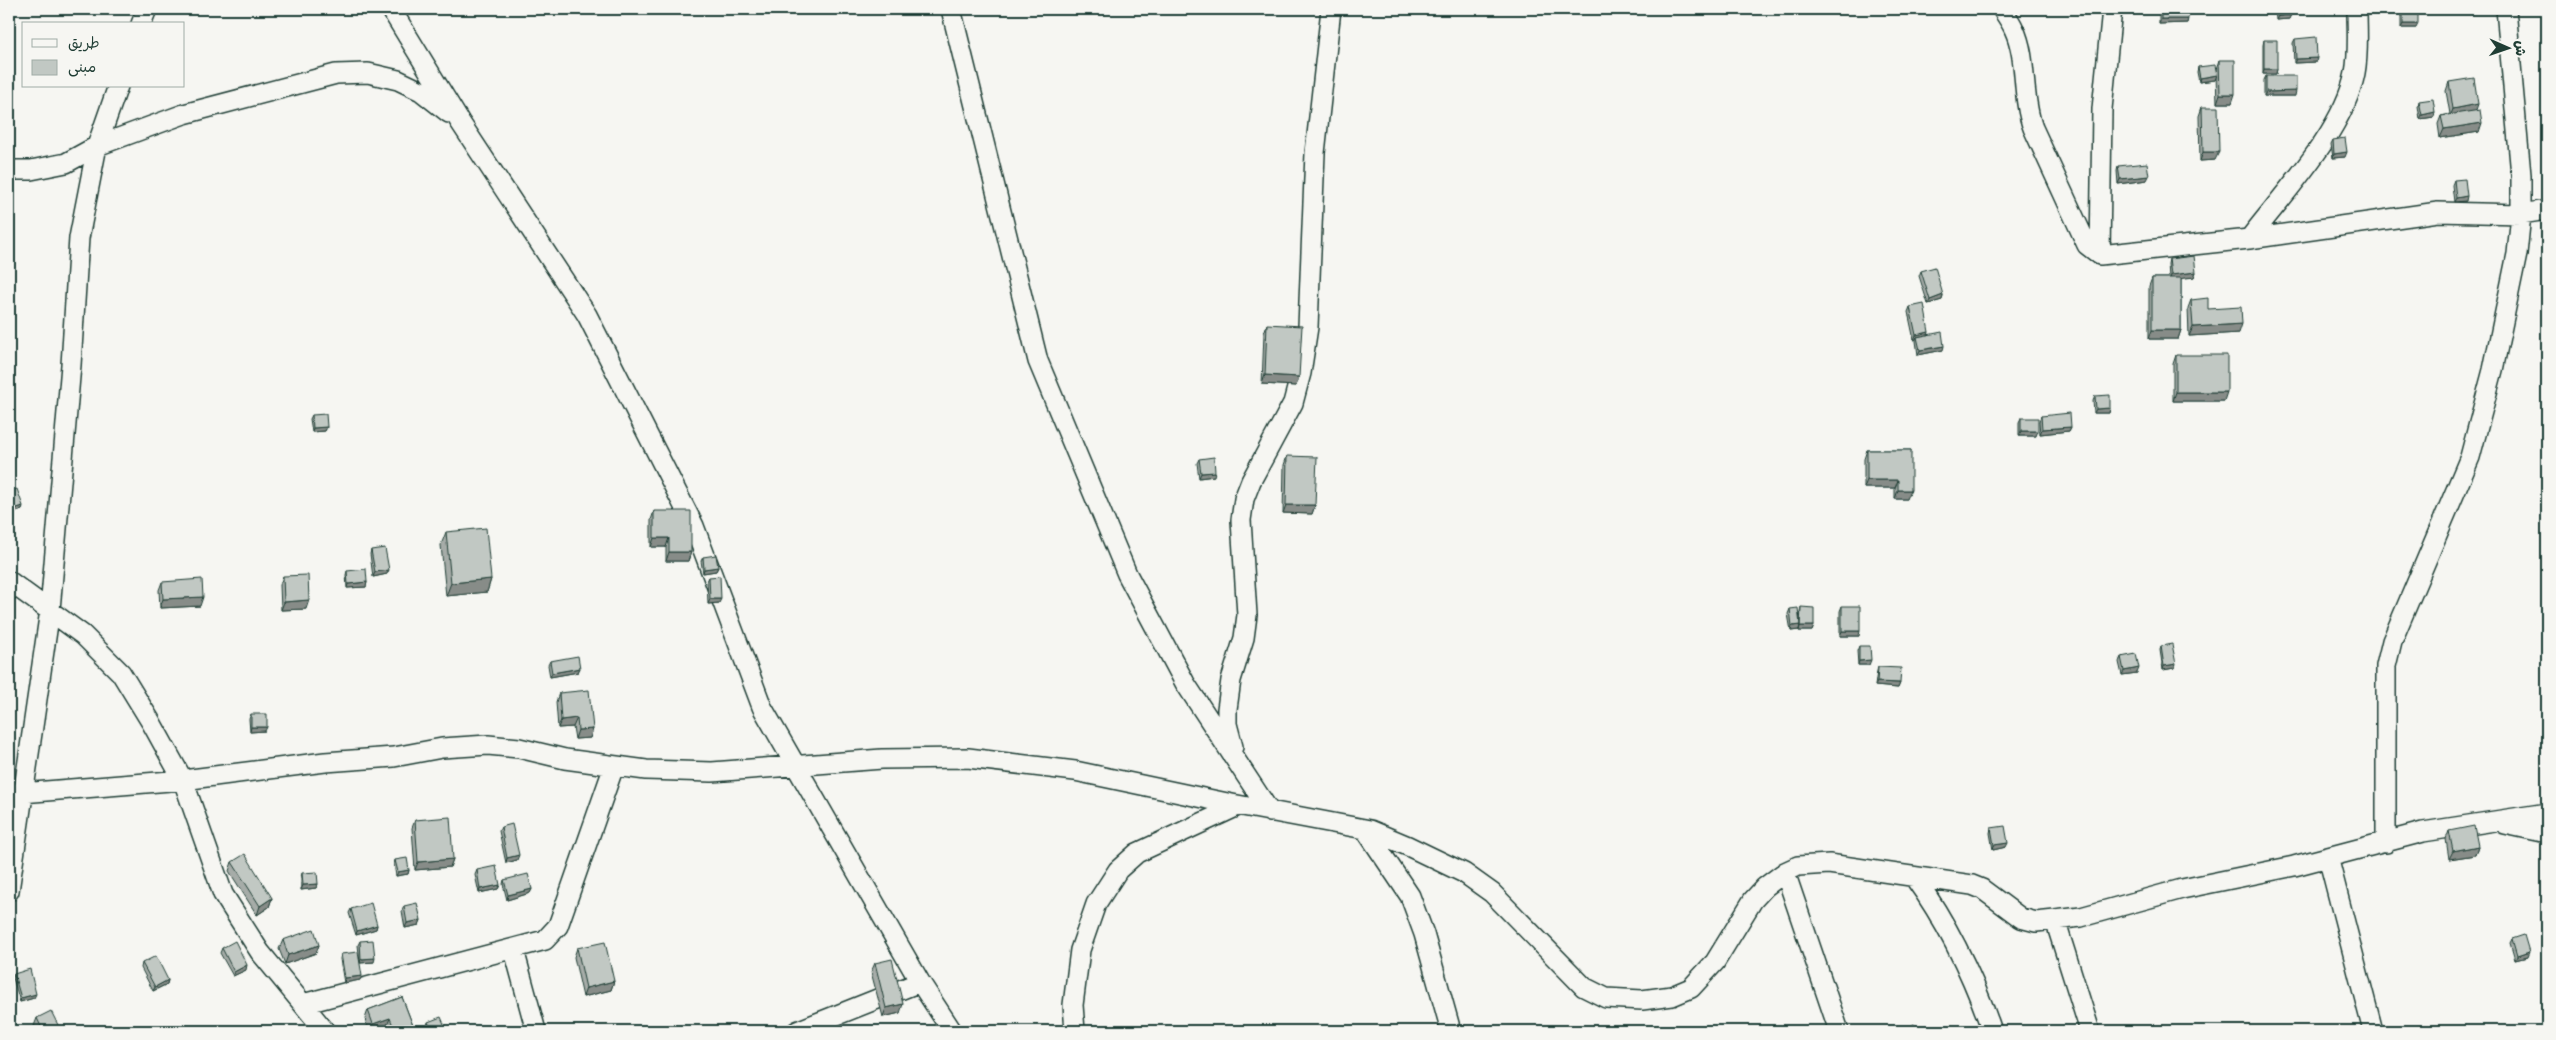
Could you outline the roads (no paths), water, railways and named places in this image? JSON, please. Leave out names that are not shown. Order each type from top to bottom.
[{"type":"street","points":[[142,22],[147,9]]},
{"type":"street","points":[[391,9],[460,122],[587,315],[694,526],[762,707],[920,982],[952,1031]]},
{"type":"street","points":[[951,9],[1038,361],[1126,574],[1185,683],[1270,812]]},
{"type":"street","points":[[1238,764],[1227,724],[1231,680],[1242,645],[1247,616],[1240,520],[1250,481],[1293,403],[1301,373],[1308,327],[1315,153],[1331,9]]},
{"type":"street","points":[[2002,9],[2014,29],[2018,43],[2028,115],[2033,128],[2086,245],[2100,255],[2108,256],[2249,239],[2438,212],[2521,214],[2547,210]]},
{"type":"street","points":[[2100,255],[2102,109],[2112,9]]},
{"type":"street","points":[[2249,239],[2322,143],[2343,110],[2354,76],[2358,51],[2356,9]]},
{"type":"street","points":[[2386,843],[2386,666],[2392,641],[2470,456],[2493,370],[2517,254],[2521,214],[2518,132],[2506,9]]},
{"type":"street","points":[[9,170],[31,170],[66,163],[97,146],[184,114],[336,74],[368,73],[398,80],[421,91],[460,122]]},
{"type":"street","points":[[9,891],[16,793],[50,610],[69,395],[79,238],[97,146],[117,88]]},
{"type":"street","points":[[9,581],[83,636],[121,673],[152,722],[183,780],[223,894],[260,952],[325,1031]]},
{"type":"street","points":[[16,793],[183,780],[324,762],[394,757],[442,748],[488,745],[519,748],[566,759],[646,770],[712,772],[882,759],[968,758],[1075,771],[1238,806],[1365,829],[1408,846],[1464,873],[1492,893],[1584,987],[1606,998],[1642,1000],[1672,996],[1691,988],[1715,962],[1753,900],[1765,887],[1785,872],[1798,866],[1829,864],[1972,886],[1982,890],[2021,918],[2036,922],[2081,917],[2182,889],[2328,857],[2439,829],[2547,813]]},
{"type":"street","points":[[303,1004],[514,950],[545,940],[558,926],[614,766]]},
{"type":"street","points":[[1074,1030],[1073,1005],[1080,950],[1096,904],[1118,870],[1137,853],[1238,806]]},
{"type":"street","points":[[2494,822],[2547,833]]},
{"type":"street","points":[[1365,829],[1410,896],[1424,934],[1451,1031]]},
{"type":"street","points":[[2328,857],[2374,1031]]},
{"type":"street","points":[[1785,872],[1839,1031]]},
{"type":"street","points":[[1914,877],[1948,928],[1992,1031]]},
{"type":"street","points":[[2055,920],[2090,1031]]},
{"type":"street","points":[[514,950],[536,1031]]},
{"type":"street","points":[[797,1031],[920,982]]}]
